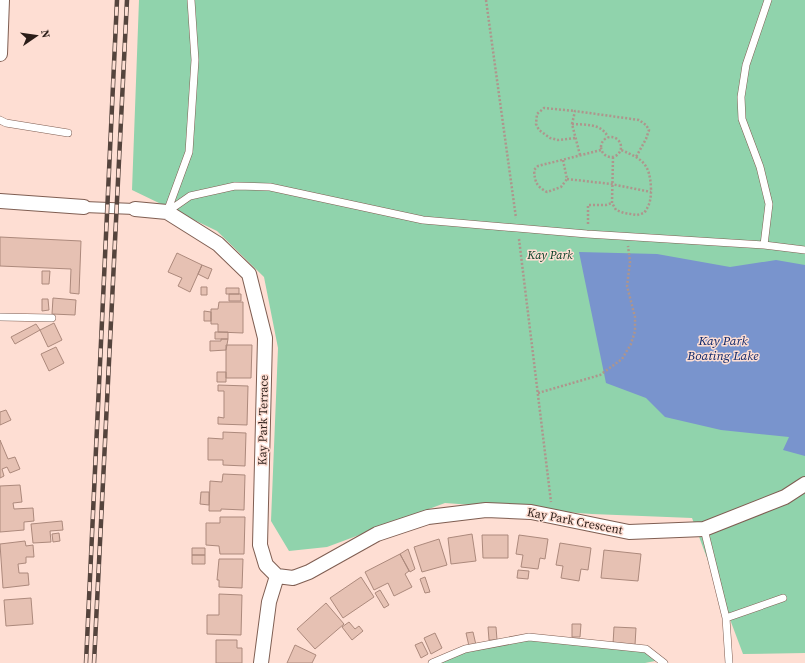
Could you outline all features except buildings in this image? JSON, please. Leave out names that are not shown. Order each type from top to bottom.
[{"type":"street","points":[[0,54],[2,0]]},
{"type":"street","points":[[0,201],[167,212]]},
{"type":"street","name":"Kay Park Terrace","points":[[167,212],[218,244],[249,274],[265,338],[260,545],[266,565],[277,576]]},
{"type":"street","name":"Kay Park Crescent","points":[[277,576],[293,578],[304,574],[377,534],[428,517],[486,510],[530,512],[629,532],[704,529],[785,497],[805,484]]},
{"type":"street","points":[[261,663],[268,602],[277,576]]},
{"type":"lane","points":[[167,212],[189,152],[195,60],[191,0]]},
{"type":"lane","points":[[764,245],[768,204],[760,167],[742,119],[741,96],[746,65],[768,0]]},
{"type":"lane","points":[[0,120],[6,123],[68,133]]},
{"type":"lane","points":[[167,212],[190,196],[235,186],[270,187],[423,220],[587,234],[764,245],[805,250]]},
{"type":"lane","points":[[0,316],[52,318]]},
{"type":"lane","points":[[704,529],[726,618],[729,663]]},
{"type":"lane","points":[[726,618],[783,598]]},
{"type":"lane","points":[[432,663],[465,649],[529,637],[646,649],[664,663]]},
{"type":"path","points":[[486,0],[518,228],[553,516]]},
{"type":"path","points":[[575,138],[558,140],[550,138],[539,130],[536,124],[536,114],[544,108],[639,120],[646,125],[649,130],[646,139],[636,156]]},
{"type":"path","points":[[575,111],[572,124],[580,155]]},
{"type":"path","points":[[572,124],[600,127],[608,137],[618,140],[621,150],[618,155],[613,157],[605,156],[601,150],[601,144],[608,137]]},
{"type":"path","points":[[567,179],[561,187],[547,192],[538,187],[534,170],[538,166],[601,150]]},
{"type":"path","points":[[613,157],[611,184],[612,203],[616,210],[624,213],[637,215],[644,213],[651,200],[651,175],[645,165],[636,156],[621,150]]},
{"type":"path","points":[[562,160],[567,179]]},
{"type":"path","points":[[567,179],[611,184],[651,192]]},
{"type":"path","points":[[587,234],[588,205],[606,205],[612,203]]},
{"type":"path","points":[[538,393],[600,375],[622,359],[631,344],[635,331],[635,317],[628,286],[630,262],[628,252]]},
{"type":"green space","name":"Kay Park","points":[[139,0],[805,0],[805,653],[743,654],[692,518],[592,514],[445,503],[327,547],[289,551],[271,521],[278,348],[264,277],[217,231],[132,190]]},
{"type":"green space","points":[[529,637],[646,649],[660,660],[645,663],[432,663],[465,649]]},
{"type":"water","name":"Kay Park Boating Lake","points":[[579,252],[657,254],[730,267],[776,260],[805,265],[805,456],[783,450],[789,437],[721,430],[665,417],[646,398],[606,383]]},
{"type":"railway","points":[[86,663],[117,0]]},
{"type":"railway","points":[[94,663],[127,0]]}]
